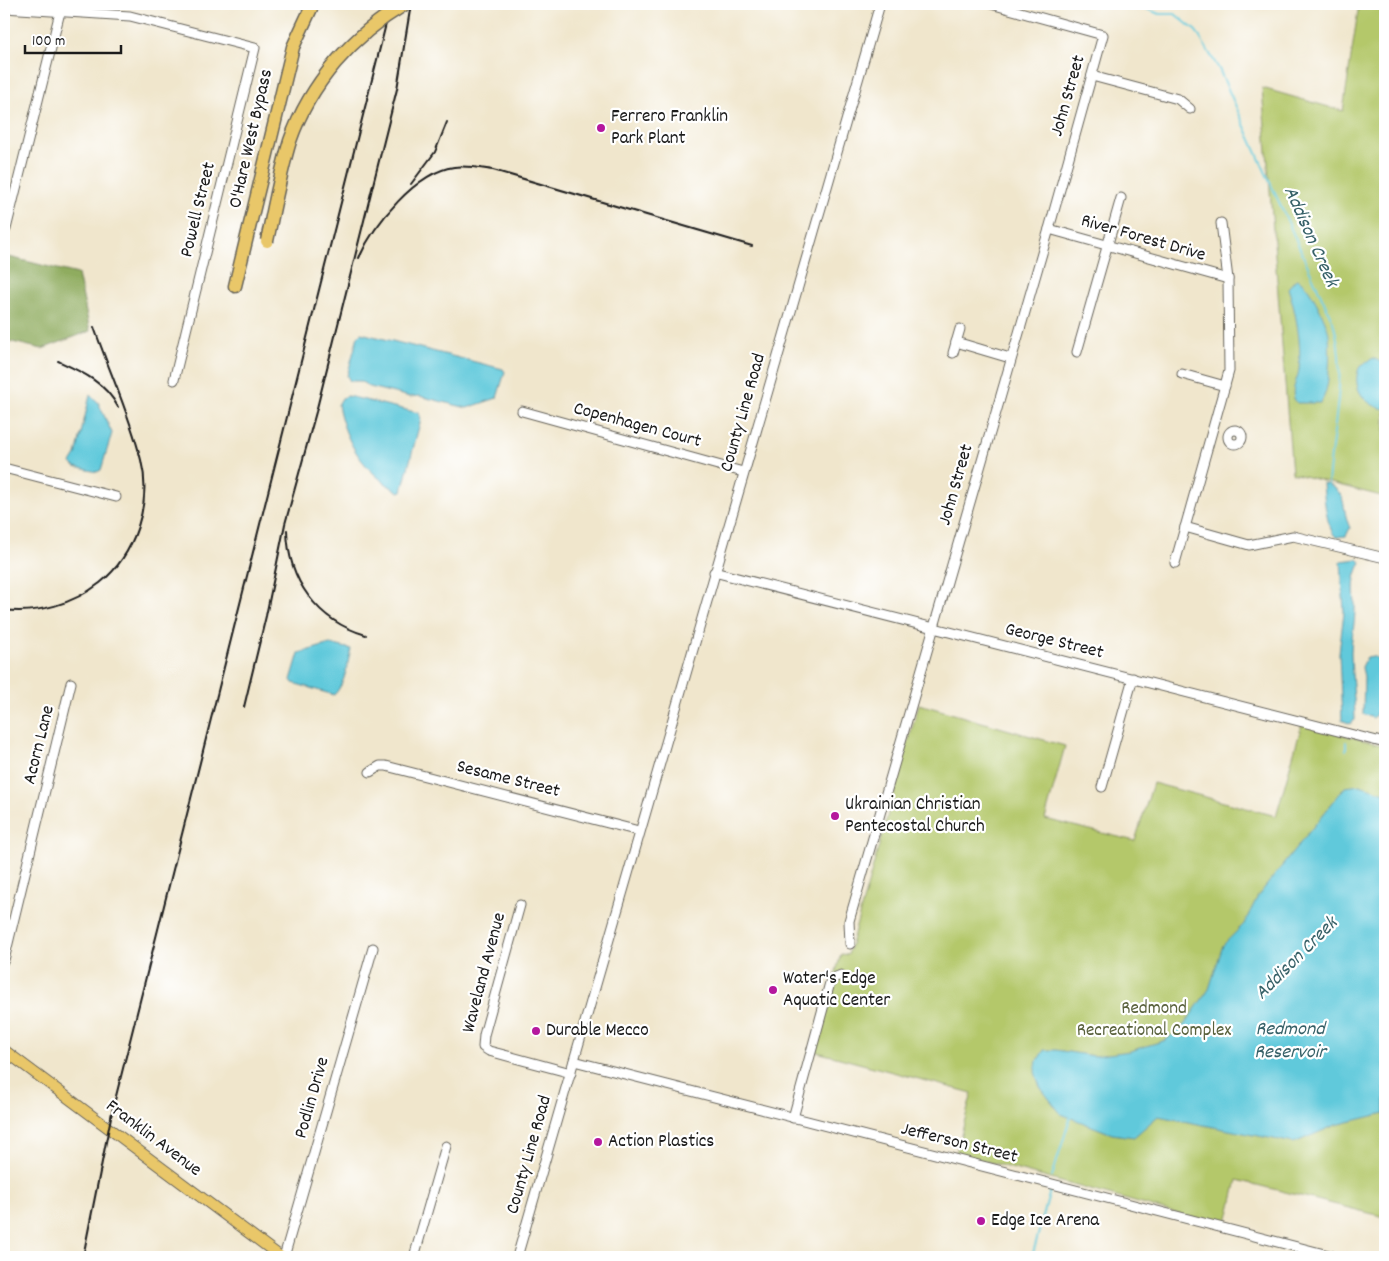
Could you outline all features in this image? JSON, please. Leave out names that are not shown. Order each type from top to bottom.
[{"type":"highway","name":"O'Hare West Bypass","points":[[235,286],[293,47],[313,4]]},
{"type":"highway","name":"O'Hare West Bypass","points":[[267,241],[291,140],[313,94],[338,58],[358,38],[381,18],[405,4]]},
{"type":"main road","name":"Franklin Avenue","points":[[4,1050],[283,1257]]},
{"type":"street","name":"County Line Road","points":[[517,1257],[880,4]]},
{"type":"street","name":"John Street","points":[[850,944],[849,921],[1010,358],[1049,229],[1103,35],[991,4]]},
{"type":"street","points":[[4,8],[60,12],[6,229]]},
{"type":"street","name":"Powell Street","points":[[60,12],[130,16],[255,48],[174,380]]},
{"type":"street","points":[[1092,76],[1178,99],[1190,109]]},
{"type":"street","points":[[1077,352],[1121,198]]},
{"type":"street","points":[[1175,563],[1229,371],[1228,280],[1221,223]]},
{"type":"street","name":"River Forest Drive","points":[[1049,229],[1228,280]]},
{"type":"street","points":[[953,353],[960,329]]},
{"type":"street","points":[[956,342],[1010,358]]},
{"type":"street","points":[[1182,374],[1224,386]]},
{"type":"street","name":"Copenhagen Court","points":[[522,411],[744,472]]},
{"type":"street","points":[[1212,431],[1228,435]]},
{"type":"street","points":[[4,468],[116,497]]},
{"type":"street","points":[[1185,527],[1249,545],[1293,536],[1385,558]]},
{"type":"street","name":"George Street","points":[[714,572],[1385,743]]},
{"type":"street","points":[[1102,787],[1133,678]]},
{"type":"street","name":"Acorn Lane","points":[[4,960],[71,683]]},
{"type":"street","name":"Sesame Street","points":[[370,772],[380,766],[386,766],[639,831]]},
{"type":"street","name":"Waveland Avenue","points":[[520,905],[484,1035],[483,1047],[488,1051],[571,1073]]},
{"type":"street","name":"Podlin Drive","points":[[283,1257],[374,948]]},
{"type":"street","points":[[793,1118],[831,979],[841,975]]},
{"type":"street","name":"Jefferson Street","points":[[574,1061],[1333,1257]]},
{"type":"street","points":[[414,1257],[446,1146]]},
{"type":"green space","points":[[1359,4],[1385,4],[1385,497],[1292,473],[1262,88],[1343,111]]},
{"type":"green space","points":[[9,257],[78,274],[90,331],[42,349],[4,340],[4,271]]},
{"type":"green space","name":"Redmond Recreational Complex","points":[[919,704],[1065,746],[1045,819],[1135,841],[1153,783],[1276,816],[1302,724],[1385,746],[1385,1217],[1237,1180],[1226,1227],[956,1153],[972,1093],[813,1051],[841,954],[848,955]]},
{"type":"water","points":[[1296,279],[1306,286],[1311,294],[1325,320],[1329,334],[1328,380],[1324,397],[1320,403],[1297,403],[1293,395],[1299,369],[1300,349],[1296,317],[1288,288]]},
{"type":"water","points":[[361,333],[503,369],[505,372],[497,398],[467,408],[419,396],[410,397],[370,387],[360,381],[350,381],[347,376],[358,336]]},
{"type":"water","points":[[1373,358],[1385,364],[1385,409],[1371,404],[1358,389],[1357,375],[1359,368]]},
{"type":"water","points":[[90,395],[98,402],[112,433],[101,470],[97,472],[75,467],[71,463],[76,455]]},
{"type":"water","points":[[348,396],[419,413],[421,419],[402,491],[399,492],[387,484],[366,466],[358,456],[346,432],[338,405],[342,398]]},
{"type":"water","points":[[1323,483],[1332,486],[1341,495],[1350,528],[1346,536],[1336,537],[1330,527],[1326,512]]},
{"type":"water","points":[[1358,559],[1361,562],[1355,581],[1355,615],[1351,652],[1355,720],[1350,724],[1342,720],[1339,653],[1344,612],[1341,561]]},
{"type":"water","points":[[330,644],[351,649],[344,679],[334,695],[293,683],[291,680],[299,653]]},
{"type":"water","points":[[1373,656],[1385,662],[1385,696],[1373,718],[1363,714],[1364,677],[1362,667],[1367,657]]},
{"type":"water","name":"Redmond Reservoir","points":[[1360,785],[1385,793],[1385,1113],[1336,1125],[1294,1143],[1158,1116],[1134,1137],[1112,1134],[1061,1114],[1040,1087],[1035,1072],[1037,1061],[1044,1050],[1094,1056],[1130,1051],[1166,1040],[1184,1025],[1209,989],[1223,945],[1244,924],[1258,896],[1345,787]]},
{"type":"waterway","name":"Addison Creek","points":[[1135,4],[1159,14],[1175,14],[1196,31],[1219,69],[1333,322],[1338,342],[1339,382],[1328,485]]},
{"type":"waterway","name":"Addison Creek","points":[[1346,742],[1346,750]]},
{"type":"waterway","name":"Addison Creek","points":[[1052,1177],[1071,1115]]},
{"type":"waterway","name":"Addison Creek","points":[[1032,1257],[1050,1191]]},
{"type":"railway","points":[[83,1257],[112,1112],[391,4]]},
{"type":"railway","points":[[244,707],[266,616],[285,524],[316,412],[397,89],[411,4]]},
{"type":"railway","points":[[411,184],[435,152],[447,122]]},
{"type":"railway","points":[[359,258],[375,230],[411,189],[440,171],[459,166],[493,170],[752,246]]},
{"type":"railway","points":[[4,610],[30,610],[55,606],[90,590],[100,583],[123,558],[138,527],[144,493],[144,476],[141,460],[125,410],[94,327]]},
{"type":"railway","points":[[58,361],[100,384],[113,398],[118,407]]},
{"type":"railway","points":[[287,530],[293,566],[308,596],[333,620],[349,629],[366,635]]},
{"type":"place","name":"Ferrero Franklin Park Plant","points":[[601,128]]},
{"type":"place","name":"Ukrainian Christian Pentecostal Church","points":[[835,816]]},
{"type":"place","name":"Water's Edge Aquatic Center","points":[[773,990]]},
{"type":"place","name":"Durable Mecco","points":[[536,1031]]},
{"type":"place","name":"Action Plastics","points":[[598,1142]]},
{"type":"place","name":"Edge Ice Arena","points":[[981,1221]]}]
